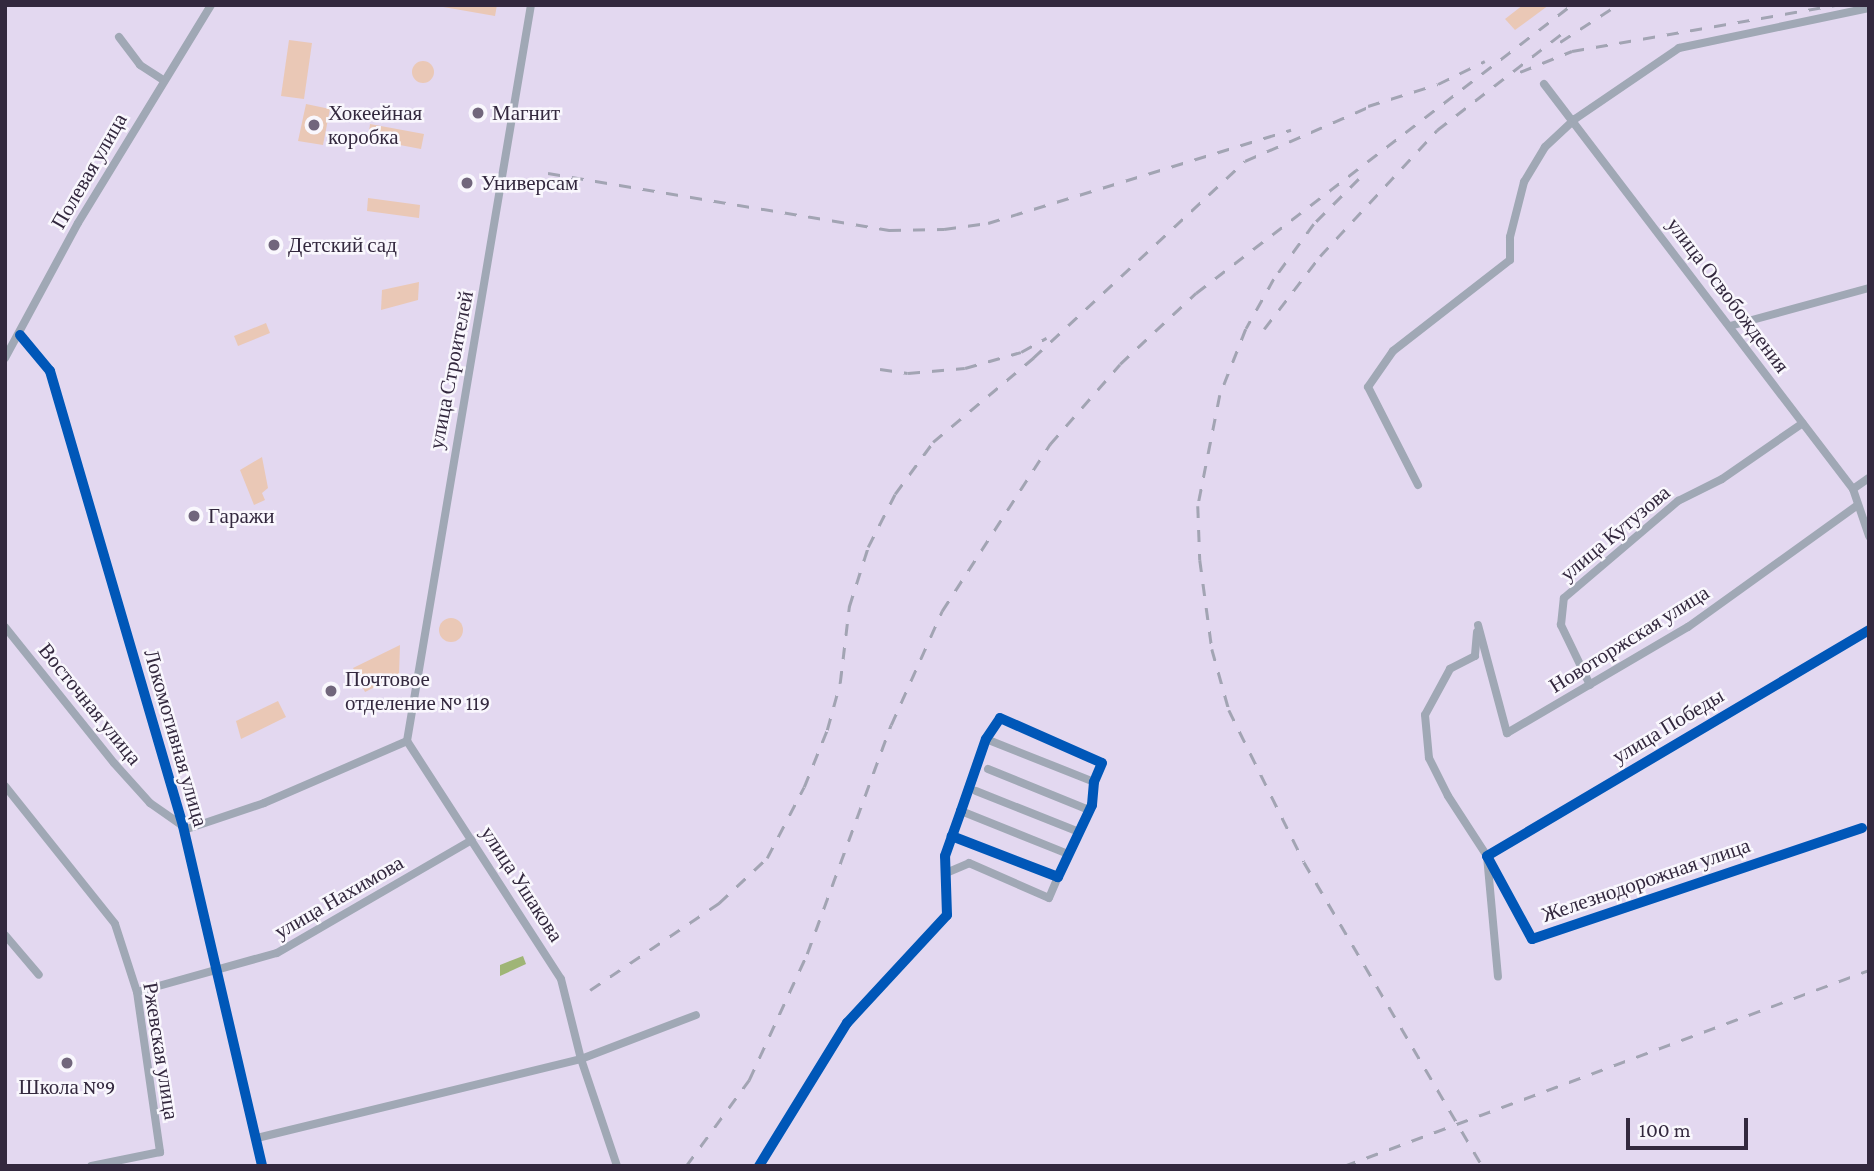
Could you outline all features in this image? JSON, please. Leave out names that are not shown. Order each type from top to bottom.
[{"type":"street","name":"Полевая улица","points":[[5,358],[20,335],[78,223],[211,5]]},
{"type":"street","name":"улица Строителей","points":[[407,741],[531,5]]},
{"type":"street","points":[[1418,485],[1368,387],[1393,351],[1510,260],[1510,237],[1524,182],[1545,147],[1575,119],[1679,48],[1869,8]]},
{"type":"street","points":[[119,37],[140,65],[163,80]]},
{"type":"street","name":"улица Освобождения","points":[[1544,84],[1575,119],[1853,489],[1869,536]]},
{"type":"street","points":[[1730,326],[1869,288]]},
{"type":"street","name":"Локомотивная улица","points":[[20,335],[50,371],[183,828],[262,1166]]},
{"type":"street","name":"улица Кутузова","points":[[1590,685],[1561,625],[1564,598],[1678,501],[1722,480],[1803,423]]},
{"type":"street","points":[[1853,489],[1869,478]]},
{"type":"street","name":"Новоторжская улица","points":[[1487,856],[1448,796],[1429,758],[1425,715],[1450,669],[1475,656],[1478,625],[1507,733],[1688,627],[1858,505]]},
{"type":"street","name":"Восточная улица","points":[[5,627],[114,763],[150,803],[183,828]]},
{"type":"street","name":"улица Победы","points":[[1487,856],[1869,630]]},
{"type":"street","points":[[759,1166],[847,1023],[947,915],[946,873],[952,836],[986,739],[1000,718],[1102,764],[1094,782],[1089,810],[1049,898],[969,863],[946,873]]},
{"type":"street","points":[[986,739],[1094,782]]},
{"type":"street","points":[[183,828],[264,803],[407,741]]},
{"type":"street","name":"улица Ушакова","points":[[407,741],[555,965],[565,990],[581,1059],[617,1166]]},
{"type":"street","points":[[988,769],[1089,810]]},
{"type":"street","name":"Ржевская улица","points":[[5,786],[115,924],[137,992],[160,1152],[91,1166]]},
{"type":"street","points":[[976,791],[1079,832]]},
{"type":"street","points":[[961,811],[1068,854]]},
{"type":"street","name":"Железнодорожная улица","points":[[1487,856],[1532,939],[1862,828]]},
{"type":"street","points":[[952,836],[1058,877]]},
{"type":"street","name":"улица Нахимова","points":[[137,992],[277,953],[472,840]]},
{"type":"street","points":[[1487,856],[1498,976]]},
{"type":"street","points":[[5,935],[39,975]]},
{"type":"street","points":[[257,1138],[581,1059],[696,1015]]},
{"type":"shaded area","points":[[432,5],[497,5],[495,16]]},
{"type":"shaded area","points":[[1523,5],[1549,5],[1515,30],[1505,19]]},
{"type":"shaded area","points":[[289,40],[312,43],[304,99],[281,96]]},
{"type":"shaded area","points":[[419,61],[427,61],[434,68],[434,76],[427,83],[419,83],[412,76],[412,68]]},
{"type":"shaded area","name":"Хокеейная коробка","points":[[306,104],[330,109],[323,145],[298,141]]},
{"type":"shaded area","points":[[370,124],[424,134],[421,149],[368,139]]},
{"type":"shaded area","points":[[368,198],[420,205],[419,218],[367,211]]},
{"type":"shaded area","points":[[419,282],[418,300],[381,310],[382,290]]},
{"type":"shaded area","points":[[266,323],[270,333],[238,346],[234,336]]},
{"type":"shaded area","points":[[262,457],[268,488],[262,493],[265,500],[254,505],[240,470]]},
{"type":"shaded area","points":[[451,618],[462,625],[463,630],[456,641],[451,642],[440,635],[439,630],[446,619]]},
{"type":"shaded area","points":[[400,645],[399,675],[365,692],[353,668]]},
{"type":"shaded area","points":[[278,701],[286,717],[241,739],[236,721]]},
{"type":"shaded area","points":[[523,956],[526,964],[500,976],[500,965]]},
{"type":"railway","points":[[686,1166],[749,1080],[807,954],[891,725],[942,611],[1050,444],[1120,364],[1196,293],[1571,5]]},
{"type":"railway","points":[[1560,42],[1617,5]]},
{"type":"railway","points":[[1520,72],[1572,51],[1835,5]]},
{"type":"railway","points":[[1264,329],[1320,256],[1437,130],[1565,31]]},
{"type":"railway","points":[[1368,106],[1438,84],[1485,61]]},
{"type":"railway","points":[[590,990],[719,903],[767,858],[804,787],[827,730],[840,683],[849,607],[868,547],[895,494],[933,442],[1033,358],[1245,161],[1377,103]]},
{"type":"railway","points":[[548,173],[889,230],[944,229],[988,223],[1291,130]]},
{"type":"railway","points":[[1359,179],[1314,224],[1274,279],[1246,329],[1220,395],[1198,506],[1200,560],[1212,649],[1229,710],[1304,862],[1482,1166]]},
{"type":"railway","points":[[880,369],[908,373],[965,368],[1021,352],[1046,338]]},
{"type":"railway","points":[[1344,1166],[1869,970]]},
{"type":"cycle path","points":[[20,335],[50,371],[183,826],[262,1166]]},
{"type":"cycle path","points":[[1862,828],[1532,939],[1487,856],[1869,630]]},
{"type":"cycle path","points":[[759,1166],[847,1023],[947,915],[945,856],[961,811],[986,739],[1000,718],[1102,763],[1094,782],[1092,805],[1058,877],[952,836]]},
{"type":"place","name":"Магнит","points":[[478,113]]},
{"type":"place","name":"Хокеейная коробка","points":[[314,125]]},
{"type":"place","name":"Универсам","points":[[467,183]]},
{"type":"place","name":"Детский сад","points":[[274,245]]},
{"type":"place","name":"Гаражи","points":[[194,516]]},
{"type":"place","name":"Почтовое отделение № 119","points":[[331,691]]},
{"type":"place","name":"Школа №9","points":[[67,1063]]}]
